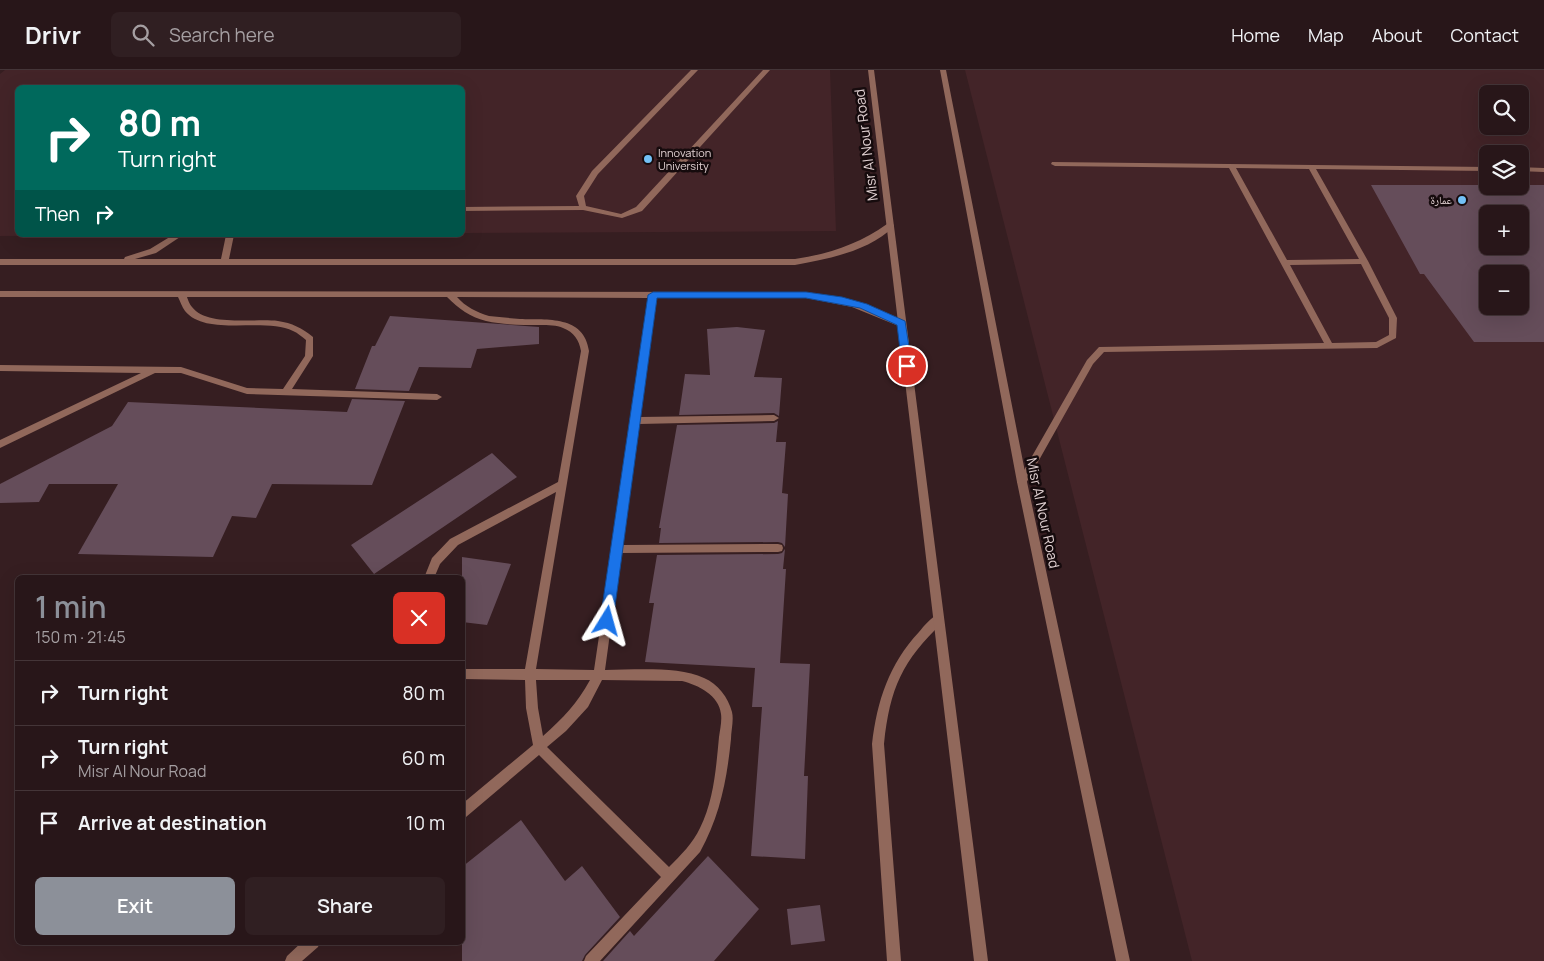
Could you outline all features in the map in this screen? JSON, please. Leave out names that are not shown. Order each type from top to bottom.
[{"type":"street","points":[[583,208],[580,196],[595,173],[695,70]]},
{"type":"street","points":[[465,209],[583,208],[622,216],[640,209],[767,70]]},
{"type":"street","name":"Misr Al Nour Road","points":[[871,70],[981,961]]},
{"type":"street","name":"Misr Al Nour Road","points":[[943,70],[1022,482],[1123,961]]},
{"type":"street","points":[[1054,164],[1479,169]]},
{"type":"street","points":[[1231,166],[1330,346]]},
{"type":"street","points":[[1022,482],[1090,362],[1102,349],[1377,345],[1393,336],[1393,318],[1312,167]]},
{"type":"street","points":[[1529,170],[1544,170]]},
{"type":"street","points":[[0,262],[795,262],[840,254],[859,246],[890,226]]},
{"type":"street","points":[[122,262],[153,251],[176,237]]},
{"type":"street","points":[[224,262],[230,237]]},
{"type":"street","points":[[1284,263],[1364,261]]},
{"type":"street","points":[[0,294],[806,295],[863,306],[901,324]]},
{"type":"street","points":[[181,294],[188,310],[207,320],[287,325],[298,327],[305,333],[310,339],[309,356],[285,393]]},
{"type":"street","points":[[450,295],[465,310],[478,316],[492,320],[562,324],[580,335],[584,342],[585,351],[530,674],[532,708],[539,747],[670,877]]},
{"type":"street","points":[[465,810],[562,727],[584,703],[599,675],[653,295]]},
{"type":"street","points":[[0,368],[187,371],[246,391],[437,397]]},
{"type":"street","points":[[0,444],[155,370]]},
{"type":"street","points":[[635,421],[774,418]]},
{"type":"street","points":[[430,575],[436,561],[454,542],[563,484]]},
{"type":"street","points":[[617,549],[778,548]]},
{"type":"street","points":[[894,961],[878,744],[881,711],[891,681],[903,657],[919,636],[939,619]]},
{"type":"street","points":[[465,674],[694,678],[715,690],[723,701],[727,714],[717,803],[713,816],[696,848],[591,961]]},
{"type":"street","points":[[292,961],[310,945]]},
{"type":"shaded area","name":"Innovation University","points":[[5,70],[830,70],[836,231],[465,233],[465,85],[15,85],[15,236],[0,236],[0,74]]},
{"type":"shaded area","points":[[965,70],[1544,70],[1544,961],[1192,961]]},
{"type":"building","points":[[1371,185],[1479,185],[1479,195],[1529,195],[1529,185],[1544,185],[1544,342],[1474,342],[1424,274],[1420,274]]},
{"type":"building","points":[[390,316],[539,327],[539,344],[477,349],[471,368],[419,367],[409,391],[355,389],[372,346],[375,346]]},
{"type":"building","points":[[737,327],[765,330],[754,377],[782,378],[779,416],[774,413],[679,415],[685,374],[710,375],[707,329]]},
{"type":"building","points":[[352,399],[405,401],[372,485],[272,484],[256,518],[232,516],[213,557],[78,554],[118,484],[49,484],[39,502],[0,503],[0,484],[112,426],[128,402],[347,412]]},
{"type":"building","points":[[778,421],[776,442],[786,442],[782,493],[788,494],[785,547],[782,543],[778,542],[659,543],[661,528],[659,528],[677,425],[774,423]]},
{"type":"building","points":[[492,453],[517,477],[374,574],[351,545]]},
{"type":"building","points":[[785,549],[783,569],[786,569],[780,663],[810,664],[804,776],[808,776],[805,859],[751,856],[762,707],[752,707],[755,668],[645,662],[654,603],[649,603],[657,555],[778,554],[782,553]]},
{"type":"building","points":[[462,557],[511,564],[487,625],[465,622],[465,575],[462,575]]},
{"type":"building","points":[[521,820],[565,881],[582,866],[620,917],[585,955],[582,961],[462,961],[462,945],[465,945],[465,865]]},
{"type":"building","points":[[708,856],[759,909],[714,961],[603,961],[630,931],[634,936]]},
{"type":"building","points":[[820,905],[825,941],[791,945],[787,909]]},
{"type":"place","name":"Innovation University","points":[[648,159]]},
{"type":"place","name":"عمارة","points":[[1462,200]]},
{"type":"route","points":[[607,621],[653,295],[806,295],[842,300],[883,314],[901,324],[907,366]]}]
